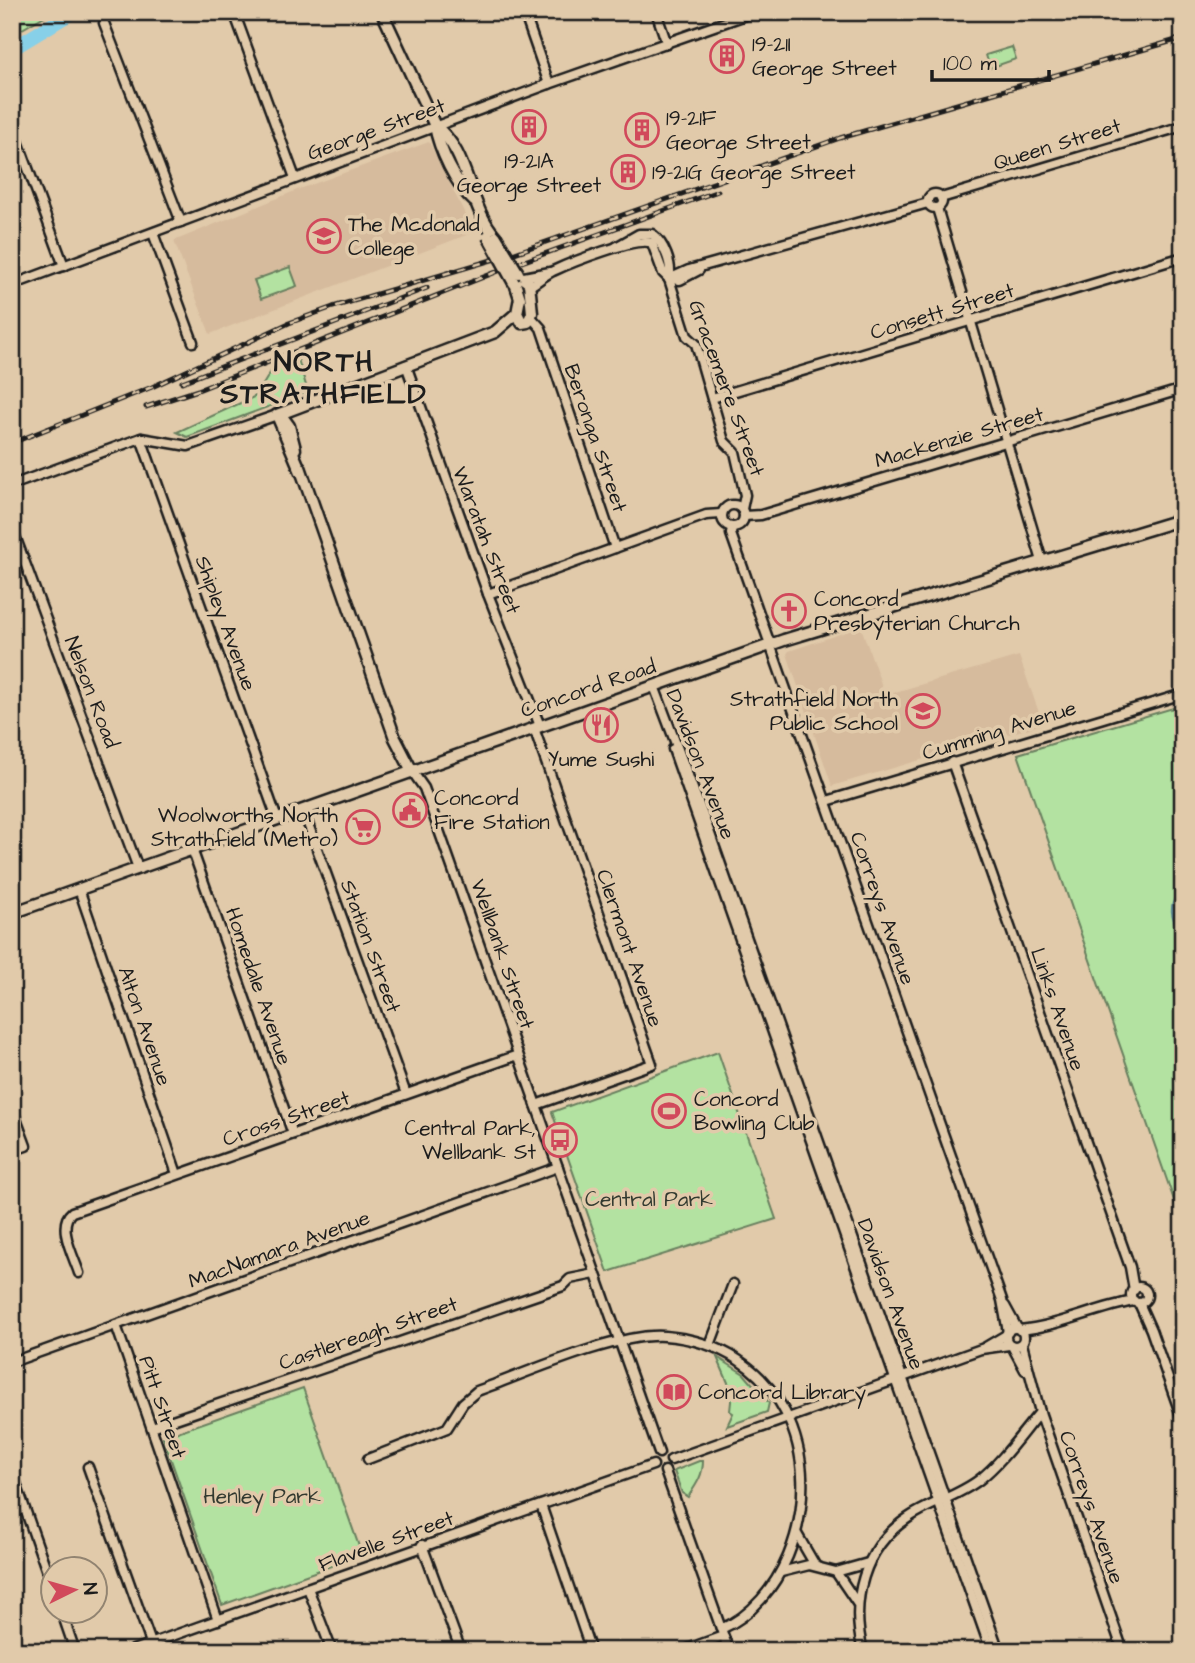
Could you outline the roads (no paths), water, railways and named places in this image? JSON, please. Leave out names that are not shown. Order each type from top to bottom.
[{"type":"main road","points":[[382,12],[435,126],[437,138],[466,194],[474,201],[490,233],[521,279],[525,319]]},
{"type":"main road","points":[[521,279],[520,298],[525,319]]},
{"type":"main road","points":[[279,414],[495,332],[506,331],[525,319]]},
{"type":"main road","points":[[289,426],[294,407]]},
{"type":"main road","name":"Wellbank Street","points":[[279,414],[289,426],[301,472]]},
{"type":"main road","name":"Wellbank Street","points":[[279,414],[396,738],[412,771]]},
{"type":"main road","name":"Concord Road","points":[[12,913],[771,644],[1183,519]]},
{"type":"street","points":[[234,12],[295,178]]},
{"type":"street","points":[[524,12],[549,84]]},
{"type":"street","points":[[656,12],[667,44]]},
{"type":"street","name":"George Street","points":[[12,285],[549,84],[754,12]]},
{"type":"street","points":[[104,23],[181,222]]},
{"type":"street","points":[[12,125],[64,266]]},
{"type":"street","name":"Queen Street","points":[[928,203],[933,194],[942,198],[1183,126]]},
{"type":"street","points":[[937,208],[942,204],[942,198]]},
{"type":"street","points":[[521,279],[550,272],[615,248],[649,242],[669,279],[678,273],[928,203],[937,208],[1042,561]]},
{"type":"street","points":[[153,233],[193,342]]},
{"type":"street","name":"Consett Street","points":[[712,398],[1183,257]]},
{"type":"street","name":"Gracemere Street","points":[[669,279],[687,336],[696,344],[724,442],[735,452],[746,495],[743,513]]},
{"type":"street","name":"Beronga Street","points":[[525,319],[541,328],[615,548]]},
{"type":"street","name":"Waratah Street","points":[[406,365],[537,727]]},
{"type":"street","name":"Mackenzie Street","points":[[743,513],[761,514],[1183,389]]},
{"type":"street","points":[[12,485],[141,438],[188,446],[279,414]]},
{"type":"street","name":"Shipley Avenue","points":[[141,438],[277,819]]},
{"type":"street","points":[[732,505],[743,513],[741,523],[732,527],[725,524],[722,514],[725,507],[732,505]]},
{"type":"street","points":[[488,594],[706,515],[722,514]]},
{"type":"street","name":"Correys Avenue","points":[[732,527],[731,534],[1002,1300],[1011,1345],[1028,1375]]},
{"type":"street","name":"Nelson Road","points":[[12,528],[138,868]]},
{"type":"street","name":"Davidson Avenue","points":[[654,686],[942,1500],[999,1651]]},
{"type":"street","name":"Cumming Avenue","points":[[827,802],[1183,694]]},
{"type":"street","name":"Clermont Avenue","points":[[536,1105],[652,1064],[537,727]]},
{"type":"street","name":"Links Avenue","points":[[952,762],[1183,1421]]},
{"type":"street","name":"Wellbank Street","points":[[412,771],[424,788],[660,1453]]},
{"type":"street","name":"Station Street","points":[[303,810],[406,1094]]},
{"type":"street","name":"Homedale Avenue","points":[[192,849],[293,1134]]},
{"type":"street","name":"Alton Avenue","points":[[79,889],[177,1174]]},
{"type":"street","name":"Cross Street","points":[[79,1273],[64,1227],[66,1216],[177,1174],[518,1055]]},
{"type":"street","points":[[12,1108],[26,1146],[12,1152]]},
{"type":"street","name":"MacNamara Avenue","points":[[12,1362],[558,1167]]},
{"type":"street","name":"Castlereagh Street","points":[[152,1427],[563,1286],[570,1279],[595,1274]]},
{"type":"street","points":[[710,1345],[733,1284]]},
{"type":"street","points":[[981,1349],[1023,1341],[1047,1327],[1137,1296]]},
{"type":"street","name":"Correys Avenue","points":[[1002,1300],[1019,1329],[1028,1375],[1123,1651]]},
{"type":"street","name":"Pitt Street","points":[[116,1325],[218,1620]]},
{"type":"street","points":[[729,1651],[665,1471],[671,1460],[981,1349],[1007,1333],[1019,1329],[1047,1327]]},
{"type":"street","points":[[368,1459],[447,1428],[463,1404],[477,1391],[640,1336],[664,1336],[710,1345],[743,1363],[763,1380],[788,1418],[798,1447],[802,1479],[797,1534],[781,1573],[749,1612],[722,1632],[682,1651]]},
{"type":"street","points":[[863,1651],[857,1603],[869,1563],[895,1529],[968,1487],[993,1468],[1040,1412]]},
{"type":"street","points":[[665,1471],[656,1470],[653,1459],[660,1453],[671,1460]]},
{"type":"street","name":"Flavelle Street","points":[[130,1651],[653,1465]]},
{"type":"street","points":[[88,1467],[151,1643]]},
{"type":"street","points":[[12,1472],[41,1554]]},
{"type":"street","name":"Davidson Avenue","points":[[942,1500],[991,1651]]},
{"type":"street","points":[[541,1504],[591,1651]]},
{"type":"street","points":[[797,1534],[815,1565]]},
{"type":"street","points":[[422,1545],[461,1651]]},
{"type":"street","points":[[781,1573],[815,1565],[836,1572],[869,1563]]},
{"type":"street","points":[[836,1572],[857,1603]]},
{"type":"street","points":[[308,1588],[332,1651]]},
{"type":"street","points":[[66,1624],[75,1651]]},
{"type":"water","points":[[1183,889],[1183,941],[1172,908],[1173,901]]},
{"type":"waterway","points":[[12,49],[73,12]]},
{"type":"railway","points":[[12,443],[152,387],[289,323],[333,307],[512,254],[840,138],[1183,38]]},
{"type":"railway","points":[[146,407],[198,390],[519,263],[718,191]]},
{"type":"railway","points":[[182,382],[427,288]]},
{"type":"place","name":"19-21I George Street","points":[[727,56]]},
{"type":"place","name":"19-21A George Street","points":[[529,127]]},
{"type":"place","name":"19-21F George Street","points":[[642,130]]},
{"type":"place","name":"19-21G George Street","points":[[628,172]]},
{"type":"place","name":"The Mcdonald College","points":[[324,236]]},
{"type":"place","name":"Concord Presbyterian Church","points":[[789,611]]},
{"type":"place","name":"Strathfield North Public School","points":[[923,711]]},
{"type":"place","name":"Yume Sushi","points":[[601,725]]},
{"type":"place","name":"Concord Fire Station","points":[[410,810]]},
{"type":"place","name":"Woolworths North Strathfield (Metro)","points":[[363,827]]},
{"type":"place","name":"Concord Bowling Club","points":[[669,1111]]},
{"type":"place","name":"Central Park, Wellbank St","points":[[560,1140]]},
{"type":"place","name":"Concord Library","points":[[674,1392]]},
{"type":"district","name":"NORTH STRATHFIELD","points":[[324,377]]},
{"type":"park label","name":"Central Park","points":[[649,1199]]},
{"type":"park label","name":"Henley Park","points":[[262,1496]]}]
